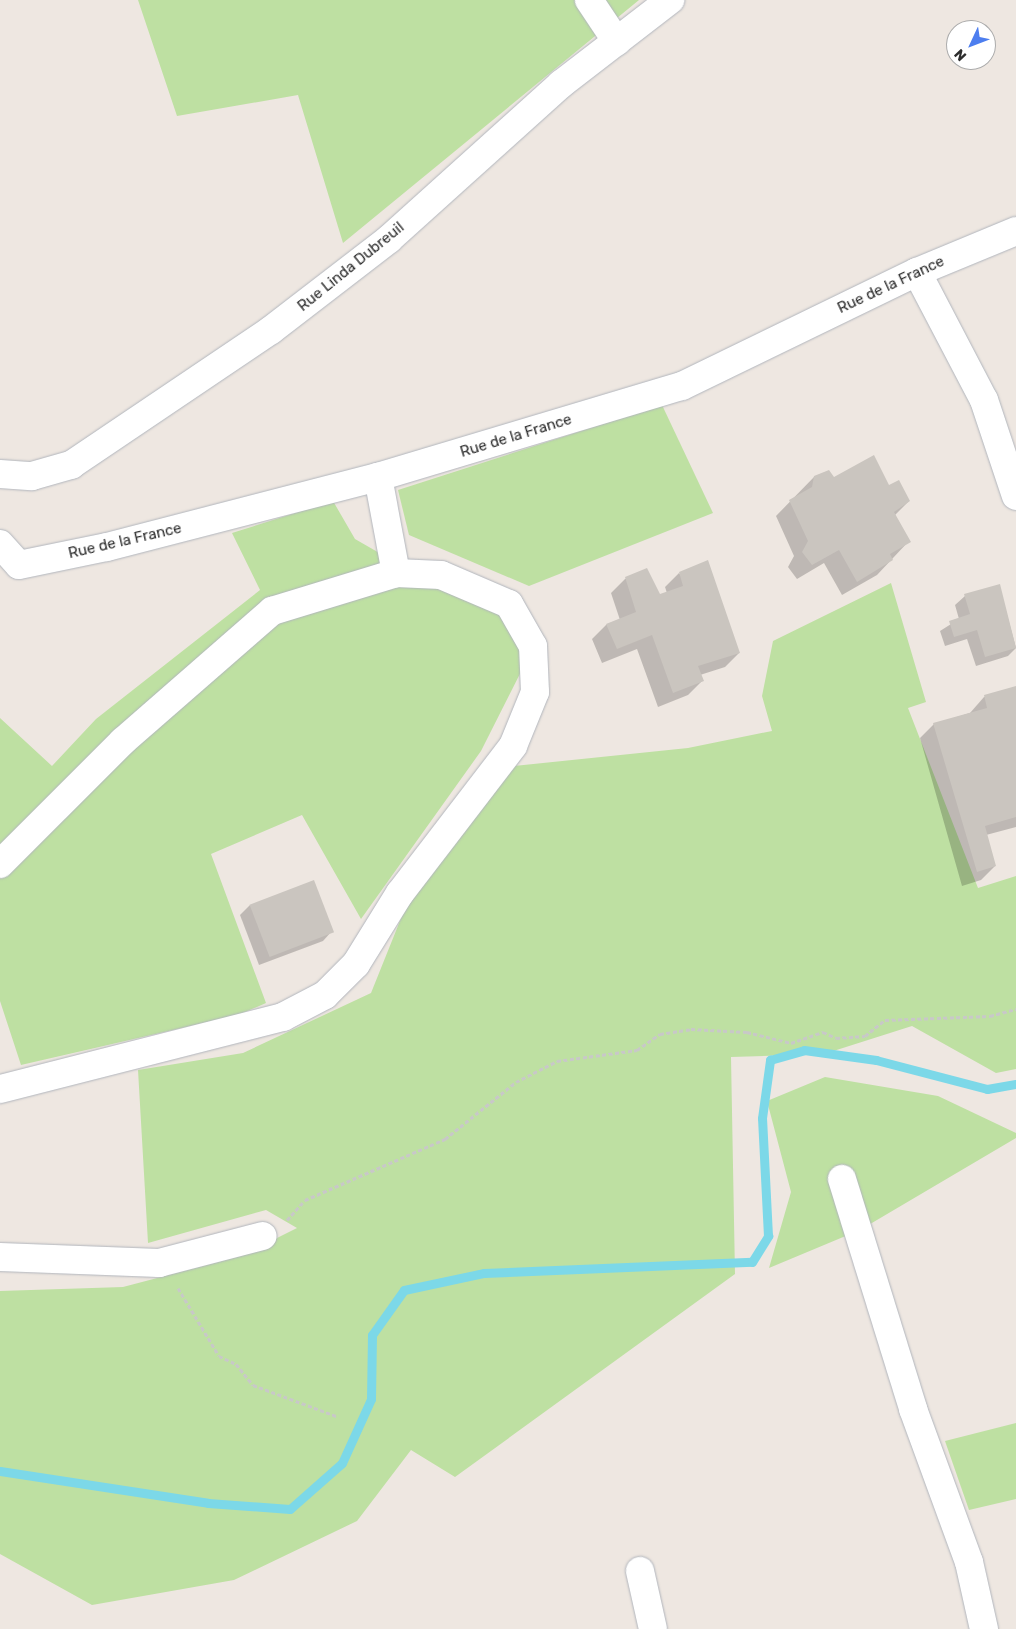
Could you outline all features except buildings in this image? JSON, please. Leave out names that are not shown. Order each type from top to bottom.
[{"type":"street","points":[[589,0],[617,42]]},
{"type":"street","name":"Rue Linda Dubreuil","points":[[0,474],[32,476],[71,465],[271,330],[389,239],[561,84],[670,0]]},
{"type":"street","name":"Rue de la France","points":[[0,544],[19,565],[107,547],[378,477],[682,386],[917,272],[1016,231]]},
{"type":"street","points":[[917,272],[984,400],[1016,496]]},
{"type":"street","points":[[378,477],[396,573]]},
{"type":"street","points":[[0,864],[123,741],[272,611],[396,573],[441,575],[509,604],[533,646],[535,692],[513,746],[400,893],[356,964],[325,995],[283,1017],[0,1089]]},
{"type":"street","points":[[842,1179],[913,1410],[969,1562],[984,1629]]},
{"type":"street","points":[[0,1258],[159,1263],[263,1236]]},
{"type":"street","points":[[640,1571],[652,1629]]},
{"type":"path","points":[[263,1236],[289,1219],[305,1200],[445,1138],[516,1082],[557,1060],[637,1050],[660,1034],[691,1030],[747,1032],[792,1043],[823,1032],[836,1038],[865,1036],[885,1020],[990,1016],[1016,1009]]},
{"type":"path","points":[[159,1263],[219,1356],[236,1364],[253,1385],[336,1416]]},
{"type":"green space","points":[[138,0],[639,0],[343,243],[298,95],[177,116]]},
{"type":"green space","points":[[662,405],[713,513],[529,586],[409,535],[398,490]]},
{"type":"green space","points":[[333,501],[355,539],[395,562],[510,602],[534,646],[481,751],[361,919],[302,815],[211,854],[266,1003],[238,1015],[21,1065],[0,1001],[0,718],[52,766],[96,719],[260,590],[232,533]]},
{"type":"green space","points":[[891,583],[926,702],[908,708],[978,888],[1016,876],[1016,1069],[996,1073],[912,1026],[824,1054],[731,1057],[735,1274],[455,1477],[411,1450],[357,1521],[234,1580],[92,1605],[0,1554],[0,1291],[123,1287],[241,1256],[297,1228],[266,1210],[148,1243],[138,1070],[243,1053],[371,993],[422,866],[514,766],[688,748],[772,731],[762,696],[773,641]]},
{"type":"green space","points":[[825,1077],[938,1096],[1016,1133],[1016,1138],[860,1230],[769,1268],[791,1192],[767,1101]]},
{"type":"green space","points":[[1016,1423],[1016,1499],[969,1510],[945,1441]]},
{"type":"waterway","points":[[0,1471],[208,1503],[290,1509],[342,1463],[371,1399],[372,1335],[404,1290],[484,1273],[752,1262],[768,1236],[762,1118],[770,1060],[804,1050],[876,1060],[987,1089],[1016,1084]]}]
